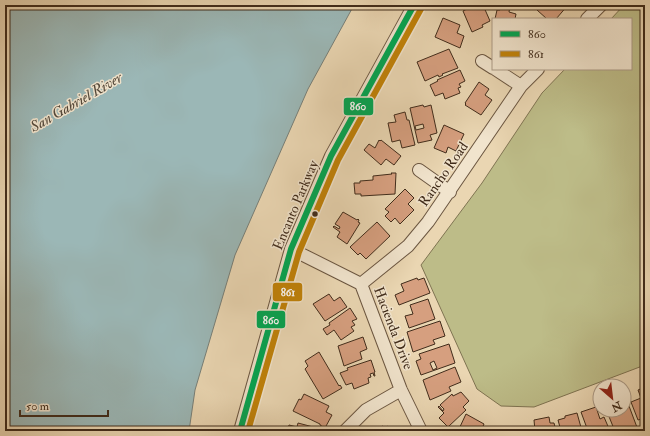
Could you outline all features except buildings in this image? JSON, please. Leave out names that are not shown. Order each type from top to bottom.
[{"type":"street","name":"Encanto Parkway","points":[[240,431],[291,249],[332,156],[414,5]]},
{"type":"street","points":[[588,18],[601,5]]},
{"type":"street","points":[[482,60],[492,67]]},
{"type":"street","points":[[497,70],[521,86]]},
{"type":"street","name":"Rancho Road","points":[[361,284],[408,246],[428,222],[450,192],[521,86],[537,70]]},
{"type":"street","points":[[419,170],[450,192]]},
{"type":"street","name":"Hacienda Drive","points":[[291,249],[361,284],[401,390],[421,431]]},
{"type":"street","points":[[345,431],[366,410],[401,390]]},
{"type":"shaded area","points":[[624,5],[645,5],[645,365],[611,378],[592,378],[592,385],[534,407],[501,406],[477,389],[421,265],[482,183],[542,93],[564,70],[632,70],[632,18],[612,18]]},
{"type":"water","name":"San Gabriel River","points":[[5,5],[354,5],[308,89],[235,255],[195,390],[189,431],[5,431]]},
{"type":"transit line","name":"860","points":[[240,431],[291,249],[331,156],[414,5]]},
{"type":"transit line","name":"861","points":[[248,431],[299,252],[338,160],[421,9]]}]
